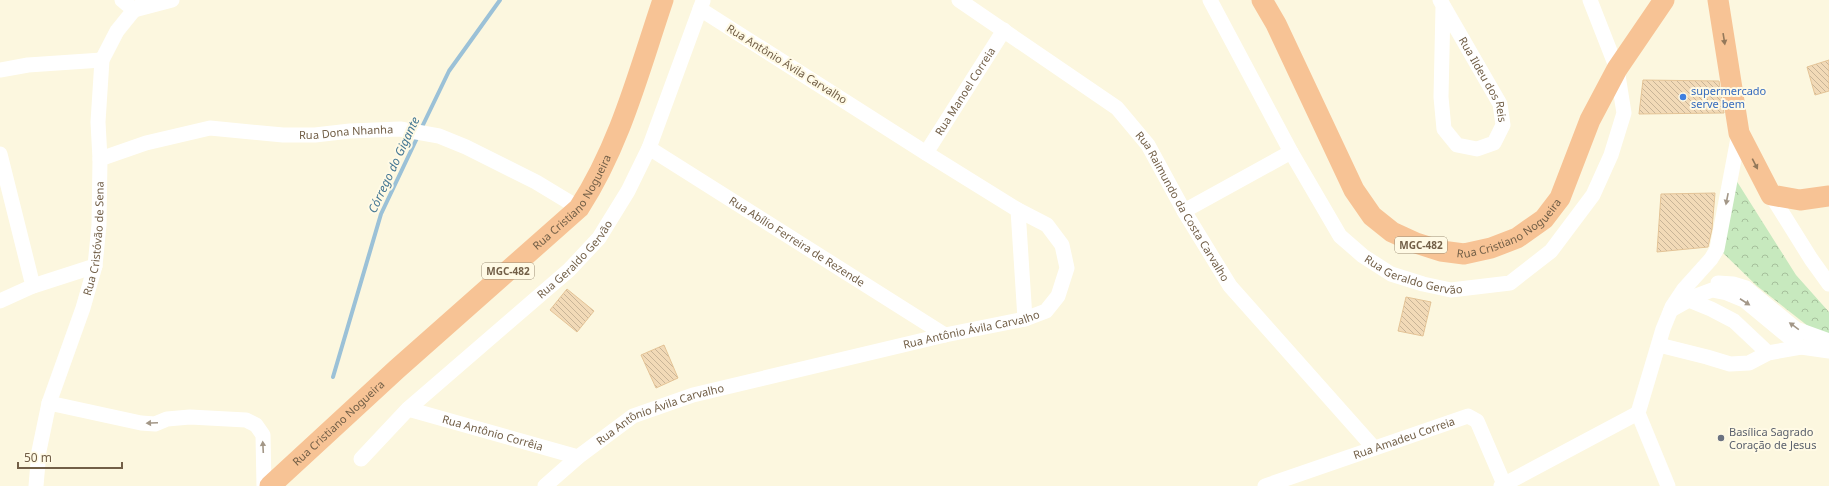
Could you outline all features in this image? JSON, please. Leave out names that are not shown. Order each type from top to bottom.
[{"type":"highway","name":"Rua Cristiano Nogueira","points":[[270,486],[397,369],[579,208],[596,182],[617,138],[663,0]]},
{"type":"highway","name":"Rua Cristiano Nogueira","points":[[1262,0],[1276,24],[1354,190],[1372,216],[1392,232],[1416,243],[1441,251],[1464,254],[1491,248],[1517,238],[1544,219],[1560,198],[1590,120],[1617,69]]},
{"type":"highway","name":"MGC-482","points":[[1617,69],[1664,0]]},
{"type":"highway","points":[[1718,0],[1739,133],[1771,195],[1800,200],[1829,196]]},
{"type":"street","points":[[122,0],[134,10],[172,0]]},
{"type":"street","name":"Rua Cristóvão de Sena","points":[[36,486],[39,451],[49,403],[83,308],[95,266],[99,225],[100,159],[98,122],[102,60],[117,31],[134,10],[148,0]]},
{"type":"street","name":"Rua Raimundo da Costa Carvalho","points":[[959,0],[1117,108],[1148,145],[1184,211],[1230,286],[1374,448]]},
{"type":"street","name":"Rua Geraldo Gervão","points":[[1210,0],[1291,152],[1340,236],[1363,256],[1391,274],[1423,284],[1451,290],[1510,283],[1551,251],[1593,195],[1612,155],[1624,113],[1617,69],[1590,0]]},
{"type":"street","name":"Rua Ildeu dos Reis","points":[[1441,3],[1500,104],[1503,125],[1494,143],[1477,149],[1457,145],[1444,128],[1441,97],[1441,3]]},
{"type":"street","name":"Rua Geraldo Gervão","points":[[361,459],[408,410],[569,270],[598,238],[628,191],[649,148],[702,5]]},
{"type":"street","name":"Rua Antônio Ávila Carvalho","points":[[545,486],[578,457],[633,416],[693,395],[945,335],[1025,319],[1046,311],[1058,296],[1067,268],[1062,245],[1046,225],[1018,210],[926,153],[702,5]]},
{"type":"street","name":"Rua Manoel Correia","points":[[926,153],[1004,30]]},
{"type":"street","points":[[0,70],[28,65],[102,60]]},
{"type":"street","name":"Rua Dona Nhanha","points":[[100,159],[146,143],[210,128],[291,135],[400,129],[439,136],[490,158],[536,182],[579,208]]},
{"type":"street","points":[[1668,486],[1638,413],[1671,310],[1686,295],[1717,249],[1739,133]]},
{"type":"street","name":"Rua Abílio Ferreira de Rezende","points":[[649,148],[945,335]]},
{"type":"street","points":[[1184,211],[1291,152]]},
{"type":"street","points":[[0,154],[33,286]]},
{"type":"street","points":[[1771,195],[1829,284]]},
{"type":"street","points":[[1789,224],[1791,208],[1800,200]]},
{"type":"street","points":[[1018,210],[1025,319]]},
{"type":"street","points":[[0,301],[33,286],[95,266]]},
{"type":"street","points":[[1686,295],[1720,283],[1733,284],[1746,288],[1796,329],[1829,342]]},
{"type":"street","points":[[1686,295],[1712,290],[1727,293],[1744,300],[1801,346]]},
{"type":"street","points":[[1686,295],[1734,322],[1768,353]]},
{"type":"street","points":[[1659,345],[1730,364],[1749,363],[1768,353],[1801,346],[1829,351]]},
{"type":"street","points":[[49,403],[141,423],[155,424],[167,419],[190,417],[246,420],[256,425],[263,435],[264,486]]},
{"type":"street","name":"Rua Antônio Corrêia","points":[[408,410],[578,457]]},
{"type":"street","points":[[1502,485],[1638,413]]},
{"type":"street","name":"Rua Amadeu Correia","points":[[1265,486],[1468,416],[1473,417],[1477,421],[1502,485]]},
{"type":"green space","points":[[1736,180],[1796,275],[1829,312],[1829,334],[1813,330],[1757,286],[1721,251]]},
{"type":"building","points":[[1829,60],[1829,91],[1815,95],[1807,67]]},
{"type":"building","name":"supermercado serve bem","points":[[1643,80],[1719,81],[1724,113],[1639,114]]},
{"type":"building","points":[[1715,193],[1712,229],[1708,247],[1657,252],[1661,194]]},
{"type":"building","points":[[567,289],[594,311],[577,332],[550,310]]},
{"type":"building","points":[[1406,297],[1431,302],[1423,336],[1398,331]]},
{"type":"building","points":[[664,345],[678,378],[656,388],[641,355]]},
{"type":"waterway","name":"Córrego do Gigante","points":[[421,129],[449,71],[500,0]]},
{"type":"waterway","name":"Córrego do Gigante","points":[[333,377],[381,214],[418,136]]},
{"type":"place","name":"supermercado serve bem","points":[[1683,97]]},
{"type":"place","name":"Basílica Sagrado Coração de Jesus","points":[[1721,438]]}]
